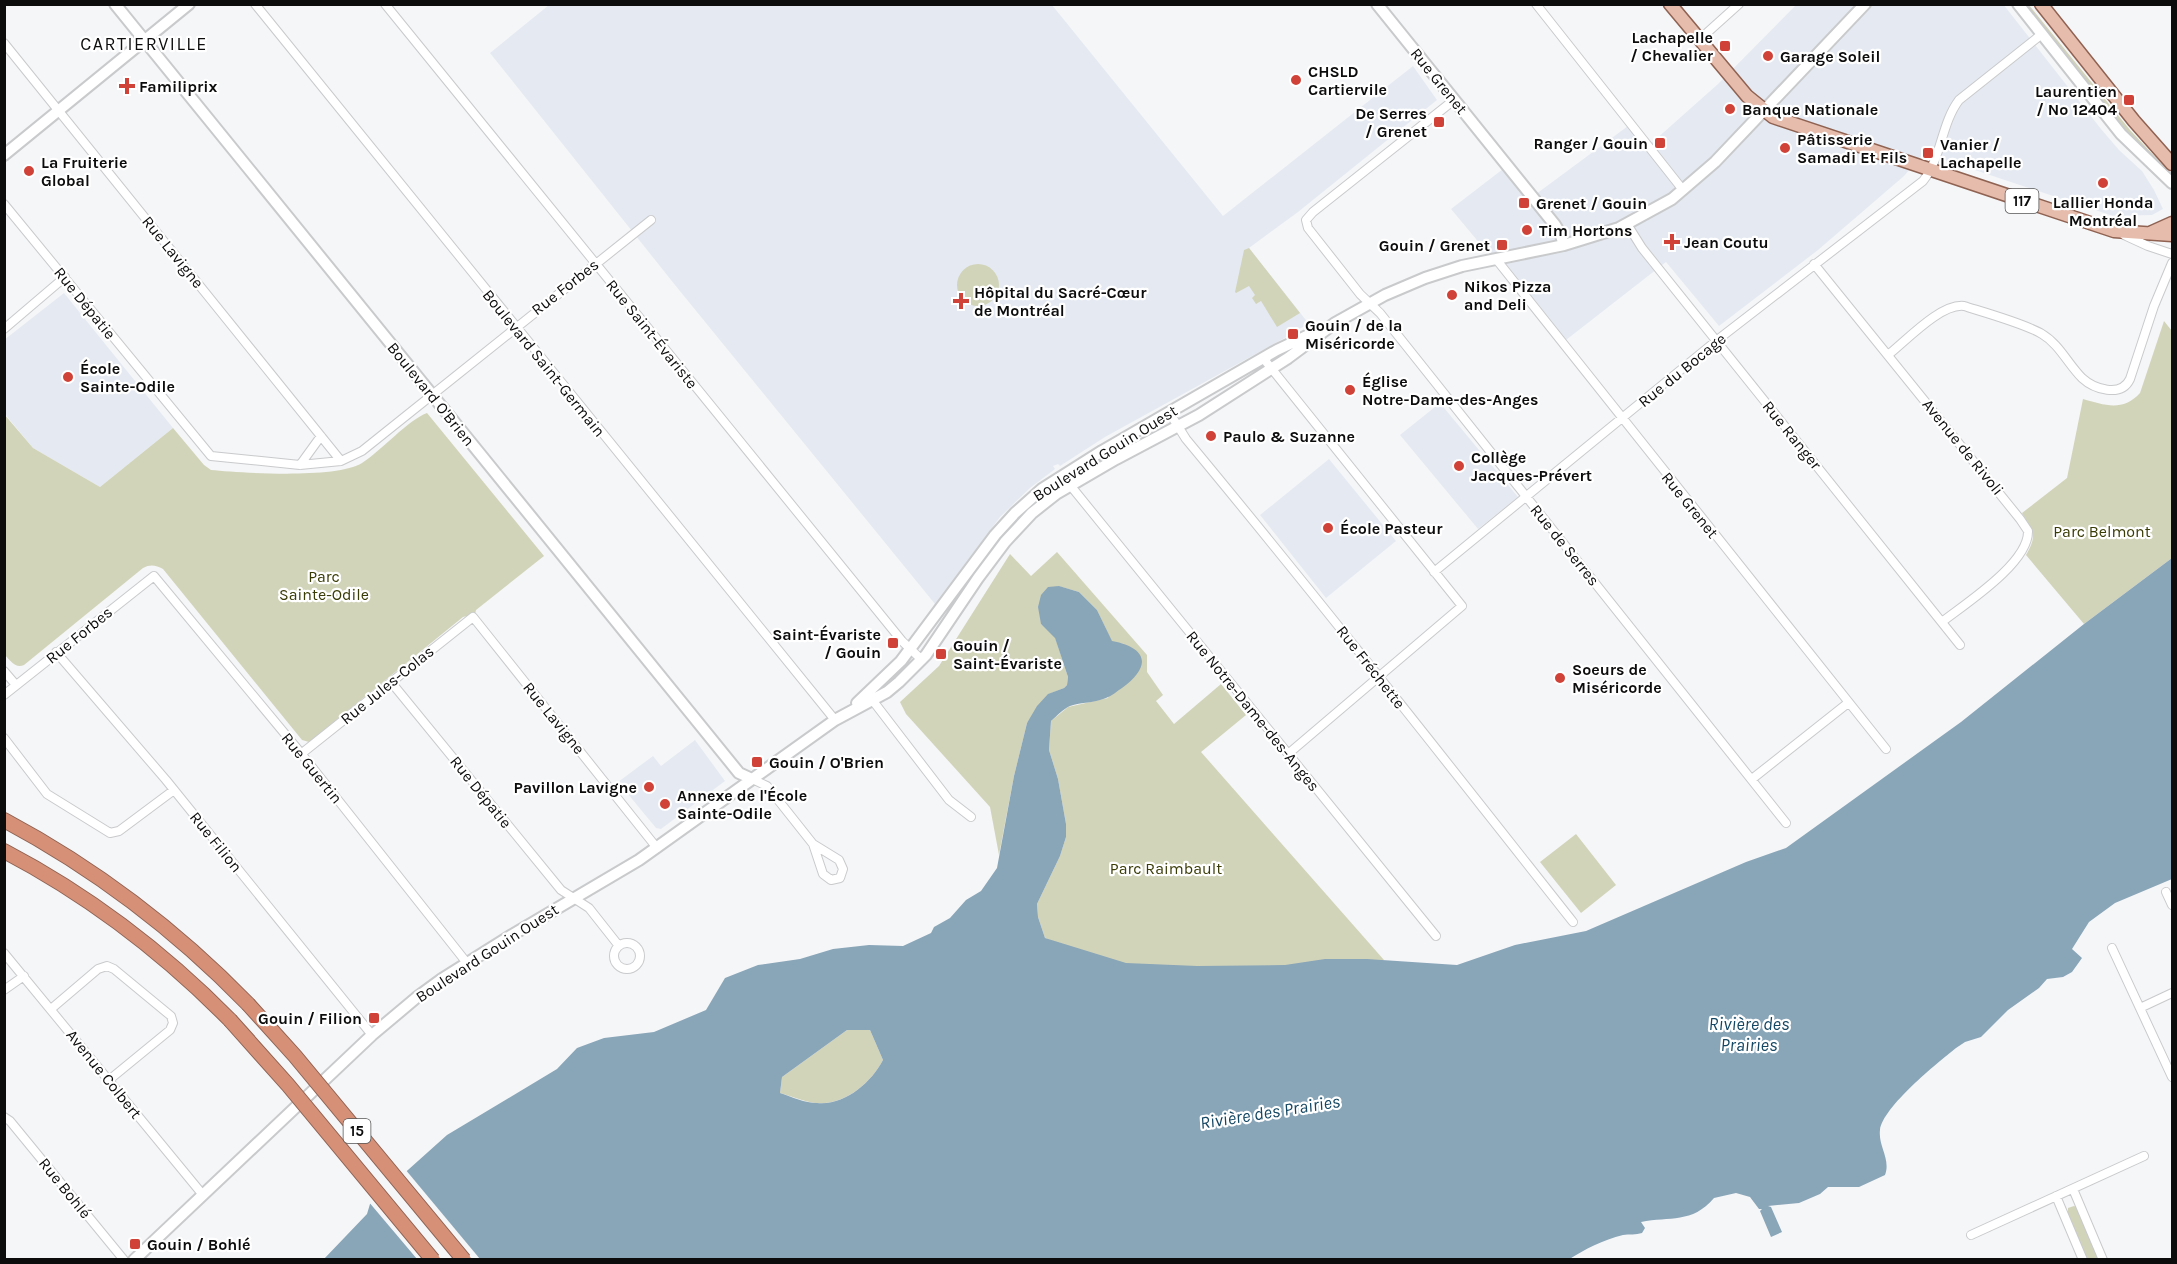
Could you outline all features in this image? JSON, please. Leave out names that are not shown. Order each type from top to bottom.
[{"type":"highway","name":"15","points":[[4,820],[75,861],[134,903],[184,944],[248,1004],[295,1056],[464,1260]]},
{"type":"highway","name":"15","points":[[4,851],[70,889],[125,927],[180,972],[230,1020],[276,1071],[433,1260]]},
{"type":"main road","name":"117","points":[[1670,4],[1738,87],[1764,112],[1778,120],[2114,231],[2172,235]]},
{"type":"main road","points":[[2041,4],[2134,121],[2172,164]]},
{"type":"main road","points":[[2151,233],[2172,223]]},
{"type":"street","name":"Boulevard O'Brien","points":[[115,4],[739,773],[752,779]]},
{"type":"street","points":[[4,155],[189,4]]},
{"type":"street","name":"Boulevard Saint-Germain","points":[[255,4],[514,327],[835,720]]},
{"type":"street","name":"Rue Saint-Évariste","points":[[384,4],[911,650],[922,660]]},
{"type":"street","name":"Rue Grenet","points":[[1377,4],[1555,225],[1564,245]]},
{"type":"street","points":[[1536,4],[1683,190]]},
{"type":"street","points":[[1699,40],[1739,4]]},
{"type":"street","name":"Boulevard Gouin Ouest","points":[[869,697],[911,650],[990,541],[1019,508],[1050,484],[1282,347],[1335,323],[1370,303],[1425,278],[1594,237],[1627,224],[1661,206],[1715,162],[1865,4]]},
{"type":"street","points":[[2018,4],[2121,134],[2172,183]]},
{"type":"street","points":[[1930,171],[1957,103],[2042,34]]},
{"type":"street","name":"Rue Lavigne","points":[[4,43],[341,460]]},
{"type":"street","name":"Rue de Serres","points":[[1454,100],[1307,218],[1306,225],[1360,294],[1380,313],[1786,823]]},
{"type":"street","name":"Rue du Bocage","points":[[1434,572],[1716,341],[1923,181],[1930,171]]},
{"type":"street","name":"Rue Dépatie","points":[[4,204],[211,456]]},
{"type":"street","name":"Rue Forbes","points":[[211,456],[300,465],[341,460],[362,450],[594,263],[651,220]]},
{"type":"street","name":"Rue Ranger","points":[[1627,224],[1642,248],[1960,645]]},
{"type":"street","points":[[2114,231],[2172,254]]},
{"type":"street","name":"Rue Grenet","points":[[1496,259],[1886,749]]},
{"type":"street","points":[[1888,355],[1941,312],[1955,306],[1964,306],[2041,333],[2087,381],[2119,391],[2130,380],[2154,306],[2172,263]]},
{"type":"street","name":"Avenue de Rivoli","points":[[1814,264],[2028,531],[2025,545],[2005,573],[1942,622]]},
{"type":"street","points":[[4,329],[65,277]]},
{"type":"street","name":"Boulevard Gouin Ouest","points":[[134,1260],[372,1035],[416,998],[467,963],[657,848],[835,720],[869,697],[899,682],[922,660],[984,570],[1017,527],[1032,513],[1070,485],[1199,415],[1288,358],[1335,323]]},
{"type":"street","points":[[1263,358],[1462,606],[1288,754]]},
{"type":"street","name":"Rue Fréchette","points":[[1169,412],[1186,439],[1316,597],[1573,922]]},
{"type":"street","points":[[300,465],[321,436]]},
{"type":"street","name":"Rue Notre-Dame-des-Anges","points":[[1070,485],[1436,936]]},
{"type":"street","name":"Rue Forbes","points":[[4,694],[154,576]]},
{"type":"street","name":"Rue Guertin","points":[[154,576],[302,754],[467,963]]},
{"type":"street","name":"Rue Lavigne","points":[[473,617],[657,848]]},
{"type":"street","name":"Rue Jules-Colas","points":[[302,754],[473,617]]},
{"type":"street","name":"Rue Filion","points":[[56,652],[174,790],[372,1035]]},
{"type":"street","points":[[4,671],[16,685]]},
{"type":"street","name":"Rue Dépatie","points":[[391,682],[561,890],[590,908],[619,946]]},
{"type":"street","points":[[869,697],[949,800],[970,818]]},
{"type":"street","points":[[1752,778],[1848,703]]},
{"type":"street","points":[[4,738],[47,794],[110,832],[119,831],[174,790]]},
{"type":"street","points":[[752,779],[767,786],[813,844],[825,876],[831,880],[838,879],[843,873],[841,862],[813,844]]},
{"type":"street","points":[[2166,892],[2172,905]]},
{"type":"street","points":[[2112,948],[2172,1077]]},
{"type":"street","name":"Avenue Colbert","points":[[4,952],[203,1195]]},
{"type":"street","points":[[51,1009],[105,966],[114,969],[171,1016],[173,1023],[170,1030],[109,1080]]},
{"type":"street","points":[[4,990],[24,976]]},
{"type":"street","points":[[2140,1008],[2172,993]]},
{"type":"street","name":"Rue Bohlé","points":[[4,1117],[124,1260]]},
{"type":"street","points":[[1971,1235],[2144,1156]]},
{"type":"street","points":[[2073,1189],[2103,1260]]},
{"type":"street","points":[[2056,1196],[2083,1260]]},
{"type":"shaded area","points":[[2003,4],[2101,129],[2142,171],[2163,209],[2152,215],[2113,216],[1924,153],[1904,176],[1818,250],[1719,326],[1666,262],[1566,340],[1509,268],[1481,245],[1451,209],[1503,169],[1528,200],[1628,126],[1646,148],[1718,84],[1796,5]]},
{"type":"shaded area","name":"Hôpital du Sacré-Cœur de Montréal","points":[[549,5],[1052,5],[1223,216],[1413,66],[1437,100],[1298,212],[1249,248],[1309,324],[1291,331],[1292,334],[1105,437],[1060,466],[1058,464],[1053,466],[1055,469],[1030,488],[1000,517],[935,604],[675,285],[490,53]]},
{"type":"shaded area","name":"École Sainte-Odile","points":[[64,293],[173,428],[100,487],[33,448],[5,414],[4,340]]},
{"type":"shaded area","name":"Collège Jacques-Prévert","points":[[1440,403],[1518,497],[1478,529],[1400,435]]},
{"type":"shaded area","name":"École Pasteur","points":[[1329,459],[1396,541],[1326,598],[1260,515]]},
{"type":"shaded area","name":"Annexe de l'École Sainte-Odile","points":[[695,740],[725,781],[661,829],[656,828],[618,782],[653,756],[661,766]]},
{"type":"green space","points":[[2025,5],[2029,5],[2130,130],[2172,175],[2172,178],[2126,132]]},
{"type":"green space","points":[[1249,248],[1300,313],[1277,327],[1261,301],[1256,304],[1252,298],[1255,295],[1249,286],[1235,292],[1244,250]]},
{"type":"green space","points":[[978,264],[986,265],[993,270],[998,277],[998,293],[993,300],[986,305],[978,306],[970,305],[963,300],[958,293],[957,285],[958,277],[963,270],[970,265]]},
{"type":"green space","name":"Parc Belmont","points":[[2164,321],[2172,331],[2172,558],[2084,624],[2026,555],[2033,533],[2022,513],[2067,478],[2083,399],[2106,405],[2120,405],[2134,399],[2140,393]]},
{"type":"green space","name":"Parc Sainte-Odile","points":[[427,413],[544,556],[476,610],[475,614],[463,617],[309,742],[302,740],[163,569],[155,566],[143,568],[24,665],[15,665],[4,654],[4,414],[33,448],[100,487],[173,428],[204,465],[211,470],[311,473],[350,468],[362,463],[412,422]]},
{"type":"green space","name":"Parc Raimbault","points":[[1057,552],[1147,655],[1147,672],[1163,695],[1156,701],[1174,724],[1221,684],[1246,715],[1201,752],[1384,960],[1329,969],[1125,971],[1045,938],[1038,917],[1037,904],[1060,856],[1066,837],[1058,779],[1049,750],[1051,721],[1068,707],[1108,698],[1124,644],[1112,642],[1097,610],[1079,592],[1058,586],[1041,624],[1055,637],[1068,677],[1067,685],[1049,694],[1027,723],[999,855],[990,807],[906,714],[900,702],[939,666],[1010,554],[1031,576]]},
{"type":"green space","points":[[1576,834],[1616,885],[1581,913],[1540,862]]},
{"type":"green space","points":[[847,1030],[870,1030],[883,1060],[864,1085],[846,1097],[826,1103],[812,1102],[780,1093],[782,1077]]},
{"type":"green space","points":[[2074,1206],[2078,1208],[2100,1259],[2087,1259],[2068,1215],[2068,1208]]},
{"type":"water","name":"Rivière des Prairies","points":[[2172,558],[2172,879],[2115,903],[2089,922],[2072,949],[2082,958],[2072,972],[2063,977],[2047,979],[2039,988],[2008,1010],[1981,1037],[1965,1042],[1947,1055],[1900,1098],[1883,1120],[1880,1130],[1886,1158],[1885,1175],[1859,1187],[1828,1187],[1820,1194],[1799,1203],[1768,1206],[1771,1207],[1782,1232],[1771,1237],[1760,1211],[1762,1209],[1759,1209],[1750,1197],[1736,1193],[1714,1198],[1697,1212],[1680,1218],[1641,1222],[1645,1228],[1642,1233],[1608,1239],[1568,1260],[323,1260],[367,1214],[370,1204],[447,1135],[557,1069],[577,1048],[604,1038],[654,1032],[706,1010],[725,978],[758,965],[800,959],[833,949],[869,945],[903,946],[931,933],[934,927],[950,918],[966,900],[981,891],[997,868],[1014,776],[1027,723],[1037,706],[1048,694],[1067,685],[1068,677],[1055,638],[1041,624],[1038,607],[1041,595],[1048,587],[1059,586],[1079,592],[1097,610],[1112,641],[1133,648],[1142,659],[1138,673],[1112,695],[1102,700],[1070,706],[1051,721],[1049,750],[1058,779],[1066,837],[1060,856],[1037,904],[1038,917],[1045,938],[1126,963],[1197,966],[1285,965],[1325,959],[1367,959],[1457,965],[1515,945],[1586,931],[1746,862],[1786,848],[1961,722],[2084,624]],"holes":[[[847,1030],[870,1030],[883,1060],[878,1069],[856,1091],[847,1097],[827,1103],[798,1100],[780,1093],[782,1077]]]},
{"type":"pier","points":[[405,1169],[480,1259],[417,1259],[368,1201]]},
{"type":"place","name":"Lachapelle / Chevalier","points":[[1725,46]]},
{"type":"place","name":"Garage Soleil","points":[[1768,56]]},
{"type":"place","name":"CHSLD Cartiervile","points":[[1296,80]]},
{"type":"place","name":"Familiprix","points":[[127,86]]},
{"type":"place","name":"Laurentien / No 12404","points":[[2129,100]]},
{"type":"place","name":"Banque Nationale","points":[[1730,109]]},
{"type":"place","name":"De Serres / Grenet","points":[[1439,122]]},
{"type":"place","name":"Ranger / Gouin","points":[[1660,143]]},
{"type":"place","name":"Pâtisserie Samadi Et Fils","points":[[1785,148]]},
{"type":"place","name":"Vanier / Lachapelle","points":[[1928,153]]},
{"type":"place","name":"La Fruiterie Global","points":[[29,171]]},
{"type":"place","name":"Lallier Honda Montréal","points":[[2103,183]]},
{"type":"place","name":"Grenet / Gouin","points":[[1524,203]]},
{"type":"place","name":"Tim Hortons","points":[[1527,230]]},
{"type":"place","name":"Jean Coutu","points":[[1672,242]]},
{"type":"place","name":"Gouin / Grenet","points":[[1502,245]]},
{"type":"place","name":"Nikos Pizza and Deli","points":[[1452,295]]},
{"type":"place","name":"Hôpital du Sacré-Cœur de Montréal","points":[[961,301]]},
{"type":"place","name":"Gouin / de la Miséricorde","points":[[1293,334]]},
{"type":"place","name":"École Sainte-Odile","points":[[68,377]]},
{"type":"place","name":"Église Notre-Dame-des-Anges","points":[[1350,390]]},
{"type":"place","name":"Paulo & Suzanne","points":[[1211,436]]},
{"type":"place","name":"Collège Jacques-Prévert","points":[[1459,466]]},
{"type":"place","name":"École Pasteur","points":[[1328,528]]},
{"type":"place","name":"Saint-Évariste / Gouin","points":[[893,643]]},
{"type":"place","name":"Gouin / Saint-Évariste","points":[[941,654]]},
{"type":"place","name":"Soeurs de Miséricorde","points":[[1560,678]]},
{"type":"place","name":"Gouin / O'Brien","points":[[757,762]]},
{"type":"place","name":"Pavillon Lavigne","points":[[649,787]]},
{"type":"place","name":"Annexe de l'École Sainte-Odile","points":[[665,804]]},
{"type":"place","name":"Gouin / Filion","points":[[374,1018]]},
{"type":"place","name":"Gouin / Bohlé","points":[[135,1244]]},
{"type":"district","name":"CARTIERVILLE","points":[[144,44]]}]
